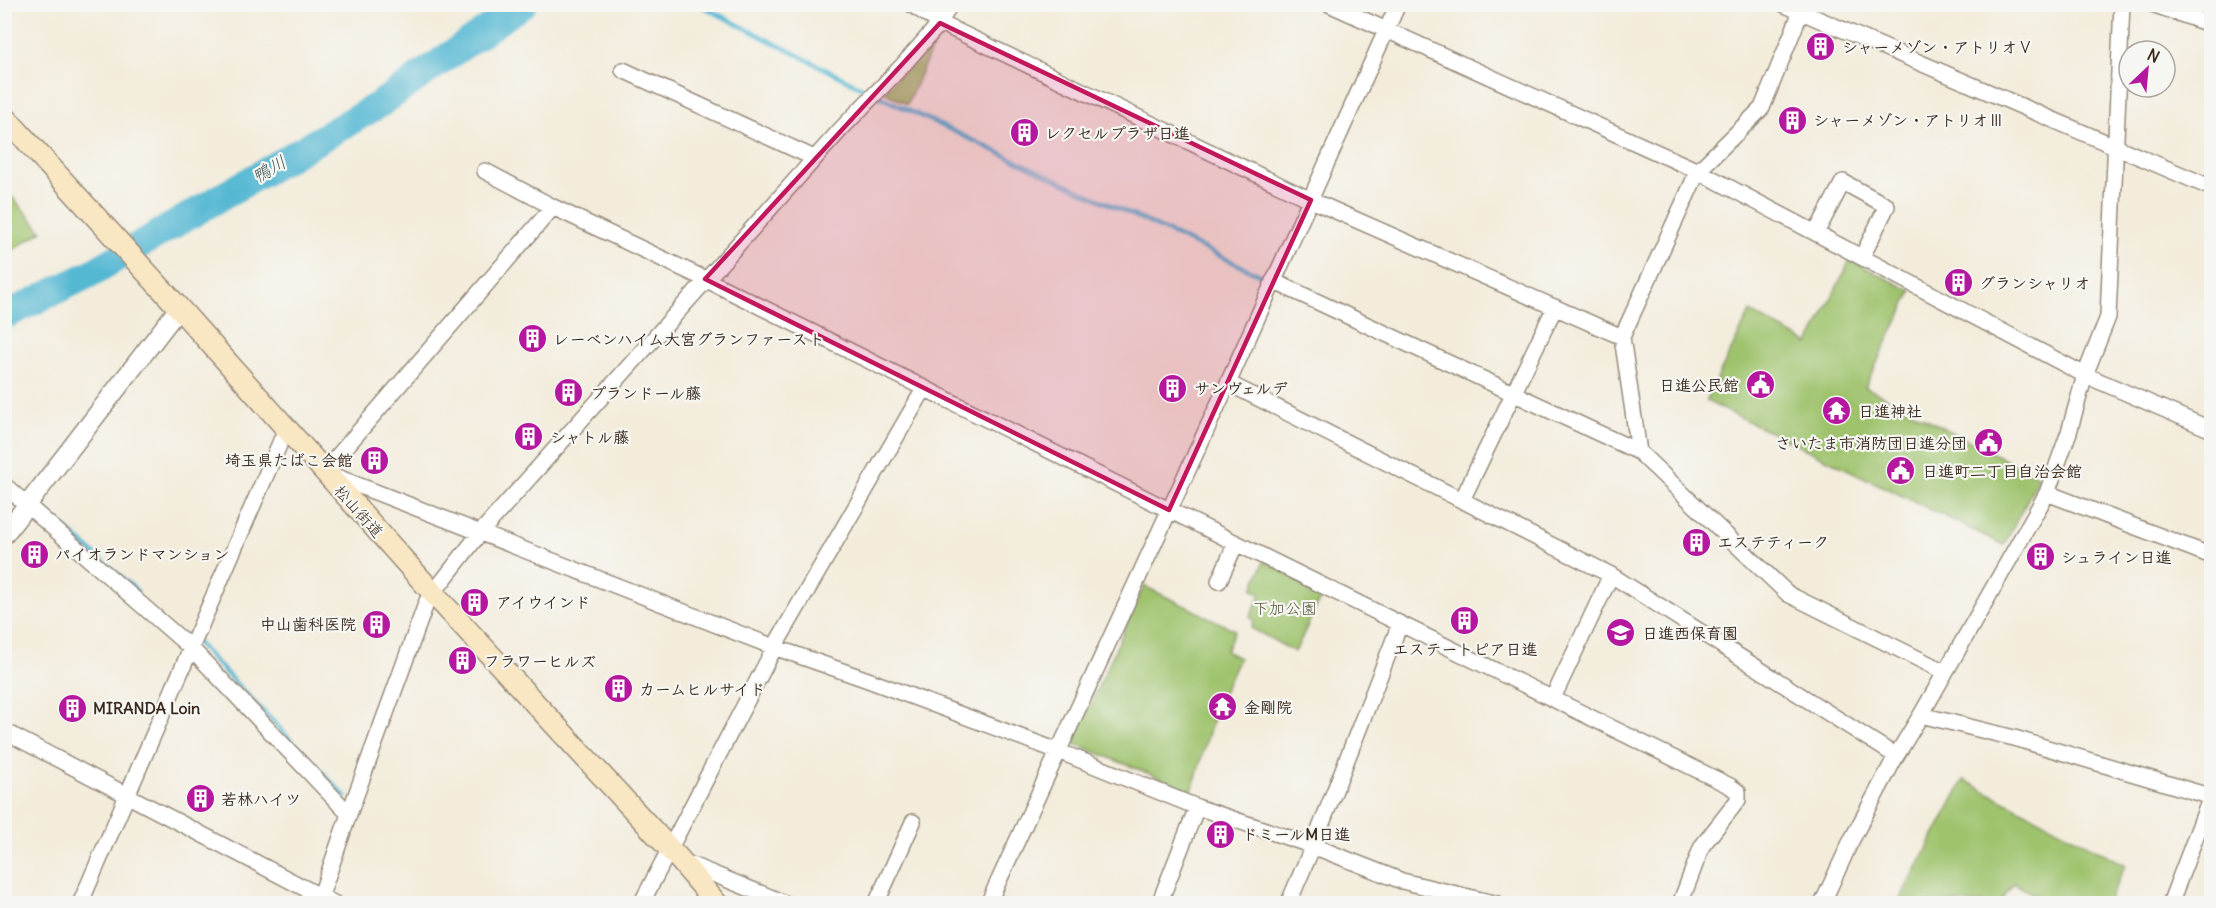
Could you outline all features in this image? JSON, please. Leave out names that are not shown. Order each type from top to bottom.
[{"type":"main road","name":"松山街道","points":[[4,116],[433,593],[717,903]]},
{"type":"street","points":[[911,4],[940,23],[1311,200],[1622,337]]},
{"type":"street","points":[[320,900],[427,601],[480,533],[705,279],[940,23],[950,4]]},
{"type":"street","points":[[1329,4],[1698,171],[2085,375],[2211,430]]},
{"type":"street","points":[[988,903],[1228,383],[1398,4]]},
{"type":"street","points":[[1783,4],[1802,8],[2115,148],[2211,188]]},
{"type":"street","points":[[1822,903],[1850,843],[1896,756],[1922,715],[2047,493],[2069,432],[2085,375],[2108,317],[2122,4]]},
{"type":"street","points":[[2152,4],[2211,25]]},
{"type":"street","points":[[1639,452],[1622,337],[1698,171],[1762,108],[1802,8]]},
{"type":"street","points":[[623,70],[814,158]]},
{"type":"street","points":[[485,171],[553,207],[705,279],[1730,786],[1738,792],[1737,800],[1702,846],[1680,903]]},
{"type":"street","points":[[1816,233],[1843,182],[1887,206],[1862,257]]},
{"type":"street","points":[[553,207],[324,472],[774,647],[868,680],[1197,807],[1313,846],[1402,881],[1498,903]]},
{"type":"street","points":[[1274,281],[1639,452],[1788,594],[1945,672]]},
{"type":"street","points":[[1462,500],[1555,307]]},
{"type":"street","points":[[4,535],[179,308]]},
{"type":"street","points":[[1228,383],[1611,575],[1896,756]]},
{"type":"street","points":[[641,903],[675,855],[774,647],[924,389]]},
{"type":"street","points":[[80,903],[286,429]]},
{"type":"street","points":[[4,485],[191,648],[349,814]]},
{"type":"street","points":[[2047,493],[2211,556]]},
{"type":"street","points":[[1219,581],[1236,543]]},
{"type":"street","points":[[1553,698],[1611,575]]},
{"type":"street","points":[[1288,903],[1313,846],[1400,624]]},
{"type":"street","points":[[1922,715],[2014,738],[2211,795],[2170,903]]},
{"type":"street","points":[[4,731],[320,900],[335,903]]},
{"type":"street","points":[[1159,903],[1197,807]]},
{"type":"street","points":[[876,903],[913,822]]},
{"type":"street","points":[[675,855],[787,903]]},
{"type":"highlighted area","points":[[940,23],[1311,200],[1169,510],[705,279]]},
{"type":"green space","points":[[933,36],[936,39],[907,104],[884,92]]},
{"type":"green space","points":[[5,189],[42,231],[4,255]]},
{"type":"green space","points":[[1850,260],[1912,291],[1865,387],[2039,477],[2004,545],[1706,401],[1750,312],[1809,344]]},
{"type":"green space","name":"下加公園","points":[[1264,561],[1324,590],[1295,652],[1251,628],[1254,620],[1250,617],[1261,594],[1253,589]]},
{"type":"green space","points":[[1144,586],[1235,630],[1226,651],[1239,658],[1216,708],[1192,791],[1073,743]]},
{"type":"green space","points":[[1964,780],[2126,865],[2109,900],[2115,903],[2049,903],[2014,883],[2000,903],[1898,903]]},
{"type":"waterway","name":"鴨川","points":[[4,316],[88,275],[380,104],[523,4]]},
{"type":"waterway","points":[[698,4],[874,94],[1271,280]]},
{"type":"waterway","points":[[35,502],[137,591]]},
{"type":"waterway","points":[[196,642],[346,797]]},
{"type":"place","name":"シャーメゾン・アトリオⅤ","points":[[1821,47]]},
{"type":"place","name":"シャーメゾン・アトリオⅢ","points":[[1792,120]]},
{"type":"place","name":"レクセルプラザ日進","points":[[1024,133]]},
{"type":"place","name":"グランシャリオ","points":[[1958,283]]},
{"type":"place","name":"レーベンハイム大宮グランファースト","points":[[532,339]]},
{"type":"place","name":"日進公民館","points":[[1760,385]]},
{"type":"place","name":"サンヴェルデ","points":[[1173,388]]},
{"type":"place","name":"プランドール藤","points":[[569,393]]},
{"type":"place","name":"日進神社","points":[[1837,411]]},
{"type":"place","name":"シャトル藤","points":[[529,437]]},
{"type":"place","name":"さいたま市消防団日進分団","points":[[1988,443]]},
{"type":"place","name":"埼玉県たばこ会館","points":[[374,460]]},
{"type":"place","name":"日進町二丁目自治会館","points":[[1901,471]]},
{"type":"place","name":"エステティーク","points":[[1696,542]]},
{"type":"place","name":"パイオランドマンション","points":[[34,554]]},
{"type":"place","name":"シュライン日進","points":[[2040,557]]},
{"type":"place","name":"アイウインド","points":[[475,602]]},
{"type":"place","name":"エステートピア日進","points":[[1465,621]]},
{"type":"place","name":"中山歯科医院","points":[[377,624]]},
{"type":"place","name":"日進西保育園","points":[[1621,633]]},
{"type":"place","name":"フラワーヒルズ","points":[[463,661]]},
{"type":"place","name":"カームヒルサイド","points":[[618,689]]},
{"type":"place","name":"金剛院","points":[[1223,707]]},
{"type":"place","name":"MIRANDA Loin","points":[[72,708]]},
{"type":"place","name":"若林ハイツ","points":[[200,799]]},
{"type":"place","name":"ドミールM日進","points":[[1221,834]]}]
